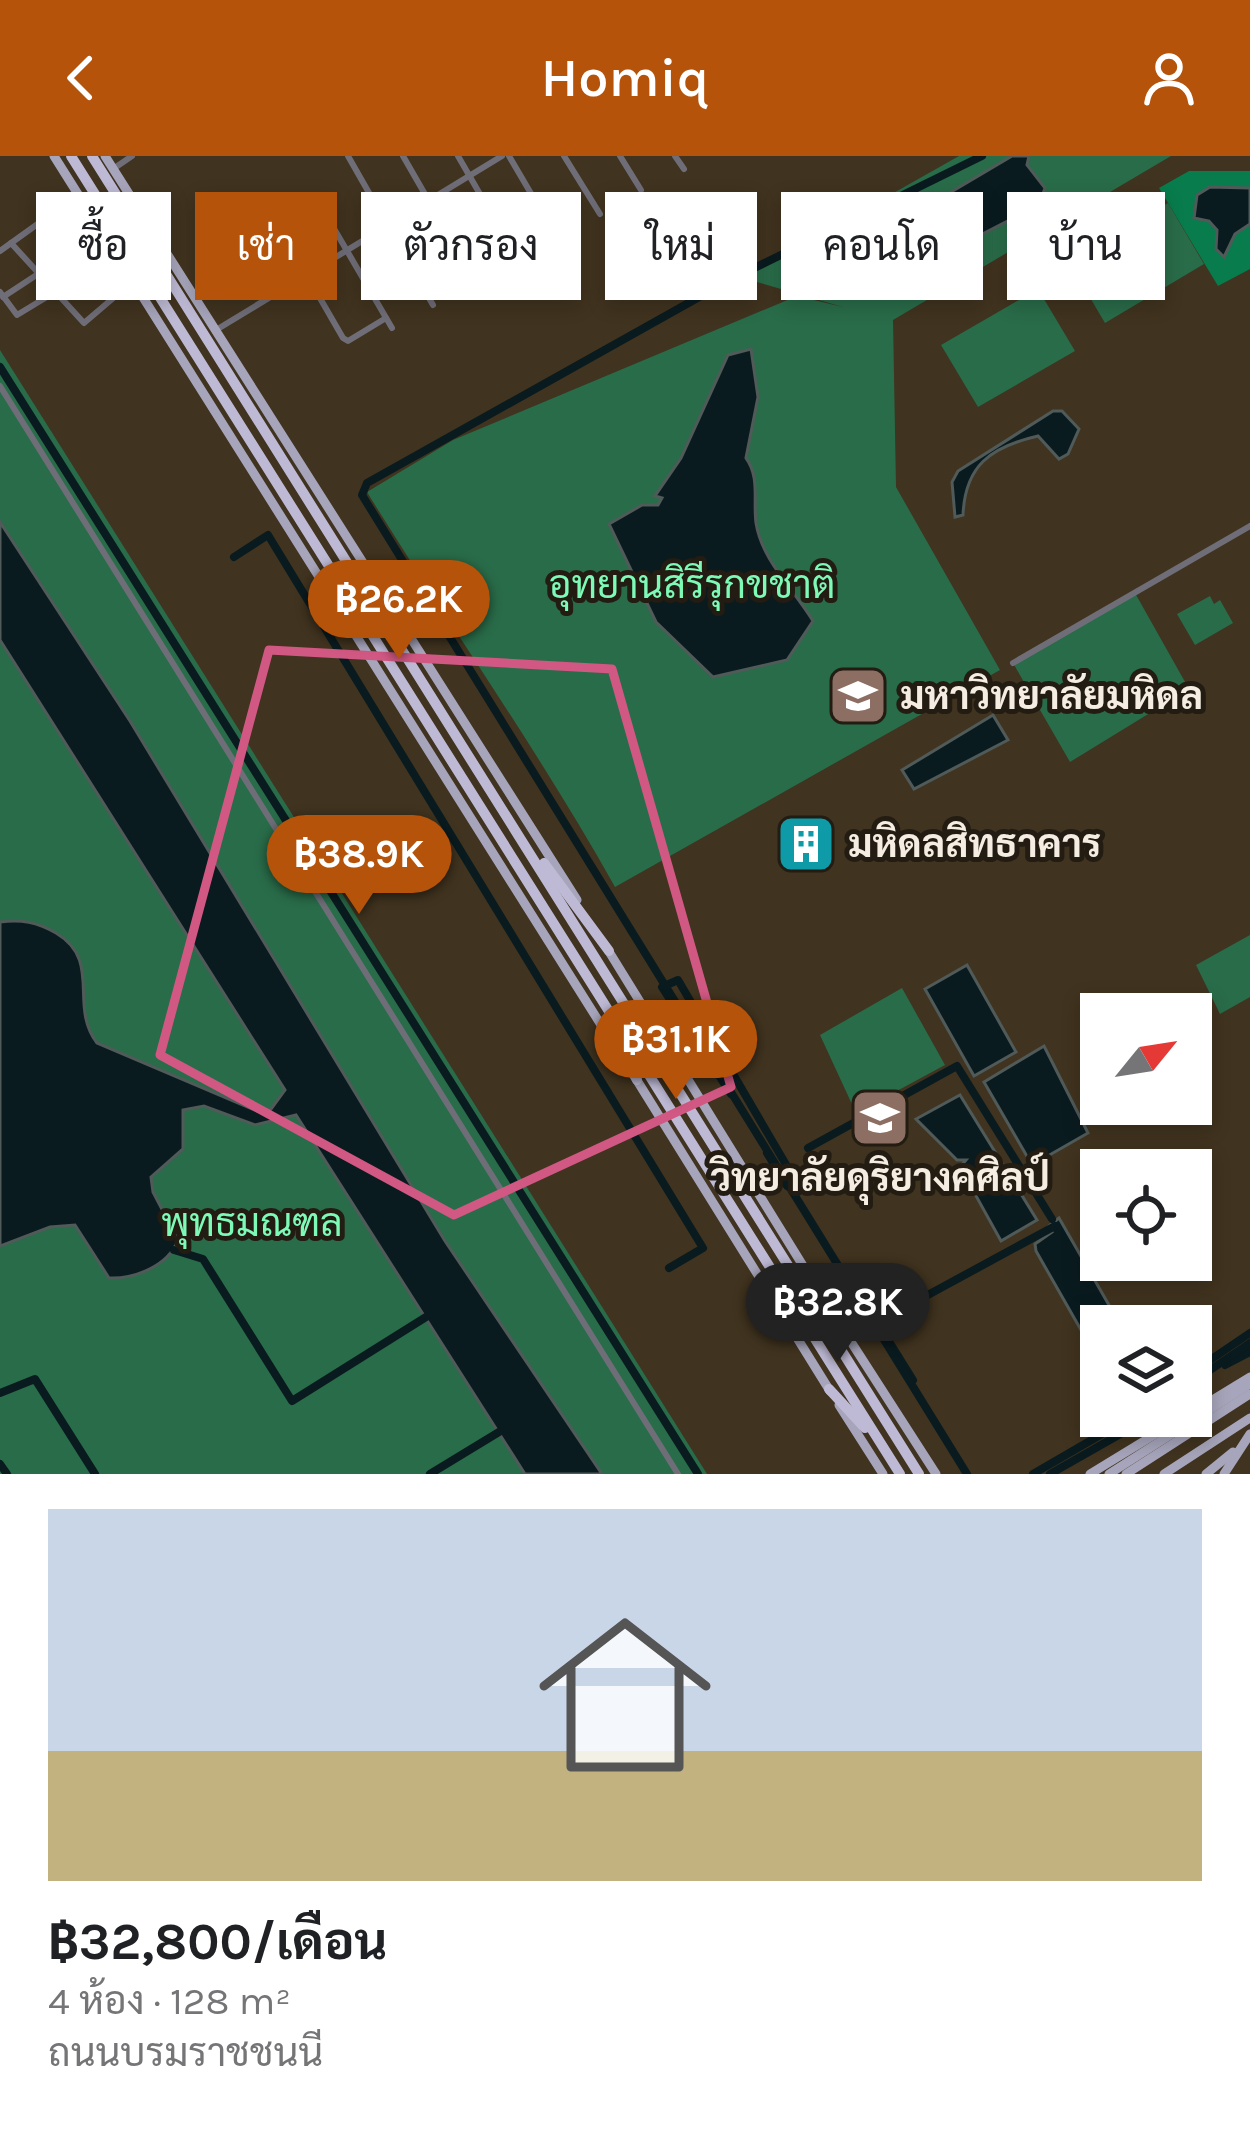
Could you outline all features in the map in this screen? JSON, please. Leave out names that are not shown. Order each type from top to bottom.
[{"type":"highway","points":[[71,156],[900,1474]]},
{"type":"highway","points":[[92,156],[920,1474]]},
{"type":"highway","points":[[496,798],[609,951]]},
{"type":"highway","points":[[572,954],[637,1080]]},
{"type":"highway","points":[[822,1297],[854,1370]]},
{"type":"highway","points":[[830,1389],[883,1448]]},
{"type":"main road","points":[[54,156],[76,192]]},
{"type":"main road","points":[[105,156],[936,1473]]},
{"type":"main road","points":[[143,300],[883,1474]]},
{"type":"main road","points":[[1212,1405],[1250,1380]]},
{"type":"main road","points":[[1212,1410],[1250,1394]]},
{"type":"main road","points":[[1164,1474],[1250,1418]]},
{"type":"main road","points":[[1225,1474],[1250,1434]]},
{"type":"main road","points":[[1090,1474],[1159,1437]]},
{"type":"main road","points":[[1109,1474],[1164,1437]]},
{"type":"main road","points":[[1126,1474],[1170,1437]]},
{"type":"main road","points":[[1206,1474],[1242,1445]]},
{"type":"street","points":[[113,169],[132,156]]},
{"type":"street","points":[[348,156],[368,192]]},
{"type":"street","points":[[403,156],[422,192]]},
{"type":"street","points":[[458,156],[478,192]]},
{"type":"street","points":[[443,192],[506,156],[529,192]]},
{"type":"street","points":[[564,156],[600,214]]},
{"type":"street","points":[[620,156],[641,190]]},
{"type":"street","points":[[675,156],[683,169]]},
{"type":"street","points":[[0,251],[36,225]]},
{"type":"street","points":[[337,236],[392,328]]},
{"type":"street","points":[[337,256],[361,241]]},
{"type":"street","points":[[11,243],[36,272]]},
{"type":"street","points":[[36,275],[2,295],[17,315],[42,300]]},
{"type":"street","points":[[63,300],[84,322],[110,300]]},
{"type":"street","points":[[216,331],[265,300]]},
{"type":"street","points":[[320,300],[345,340],[386,318]]},
{"type":"street","points":[[431,300],[434,305]]},
{"type":"street","points":[[0,386],[678,1474]]},
{"type":"street","points":[[1013,663],[1250,526]]},
{"type":"highlighted area","points":[[269,650],[612,669],[731,1087],[454,1215],[160,1055]]},
{"type":"green space","name":"อุทยานสิรีรุกขชาติ","points":[[959,156],[1171,156],[1110,192],[1007,192],[1007,253],[983,267],[983,192],[895,192]]},
{"type":"green space","points":[[1189,171],[1250,171],[1250,269],[1218,286],[1159,188]]},
{"type":"green space","points":[[1165,205],[1204,264],[1165,287]]},
{"type":"green space","name":"อุทยานสิรีรุกขชาติ","points":[[781,257],[781,289],[757,282],[757,270]]},
{"type":"green space","name":"อุทยานสิรีรุกขชาติ","points":[[787,300],[843,307],[819,300],[927,300],[893,320],[896,487],[1000,670],[615,887],[556,786],[367,492],[453,440]]},
{"type":"green space","points":[[1019,300],[1045,300],[1075,351],[978,407],[941,345]]},
{"type":"green space","points":[[1091,300],[1144,300],[1105,323]]},
{"type":"green space","name":"พุทธมณฑล","points":[[0,350],[616,1329],[707,1474],[0,1474]]},
{"type":"green space","points":[[1135,593],[1189,689],[1070,762],[1013,663]]},
{"type":"green space","points":[[1210,596],[1214,604],[1220,600],[1233,623],[1195,645],[1177,614]]},
{"type":"green space","points":[[1250,935],[1250,997],[1220,1014],[1196,965]]},
{"type":"green space","points":[[902,988],[945,1065],[856,1113],[820,1035]]},
{"type":"shaded area","points":[[1012,156],[1029,156],[1027,165],[1045,188],[1044,192],[1007,192],[1007,221],[983,234],[983,192],[951,192]]},
{"type":"shaded area","points":[[1210,187],[1250,188],[1250,224],[1235,234],[1224,257],[1216,249],[1217,230],[1209,221],[1194,218],[1197,195]]},
{"type":"shaded area","points":[[751,349],[758,397],[746,458],[755,481],[759,537],[813,621],[787,660],[713,677],[656,622],[609,524],[642,505],[658,505],[662,498],[655,496],[681,458],[728,355]]},
{"type":"shaded area","points":[[1053,411],[1062,411],[1079,429],[1068,454],[1059,459],[1038,436],[1006,446],[975,471],[963,515],[955,517],[952,482],[958,471]]},
{"type":"shaded area","points":[[0,522],[130,721],[445,1241],[602,1474],[525,1474],[296,1115],[255,1125],[204,1106],[183,1110],[183,1149],[151,1177],[153,1192],[178,1240],[167,1257],[150,1269],[109,1278],[75,1225],[50,1227],[0,1246],[0,922],[35,924],[70,944],[82,970],[85,1014],[97,1043],[257,1111],[271,1109],[285,1090],[0,640]]},
{"type":"shaded area","points":[[993,715],[1008,740],[914,789],[902,770]]},
{"type":"shaded area","points":[[967,965],[1016,1052],[974,1076],[925,989]]},
{"type":"shaded area","points":[[1044,1046],[1088,1133],[1032,1165],[984,1082]]},
{"type":"shaded area","points":[[960,1095],[1037,1220],[1001,1241],[960,1167],[966,1160],[957,1160],[916,1119]]},
{"type":"shaded area","points":[[1059,1218],[1080,1255],[1080,1281],[1095,1281],[1109,1305],[1080,1305],[1080,1328],[1036,1251],[1035,1244],[1052,1232],[1049,1226]]},
{"type":"waterway","points":[[967,1474],[362,495],[367,483],[726,282],[982,156]]},
{"type":"waterway","points":[[0,367],[698,1474]]},
{"type":"waterway","points":[[234,557],[268,535],[703,1248],[669,1268]]},
{"type":"waterway","points":[[731,1094],[662,987],[678,980],[788,1168]]},
{"type":"waterway","points":[[808,1148],[957,1066],[1052,1219]]},
{"type":"waterway","points":[[767,1153],[787,1186]]},
{"type":"waterway","points":[[878,1322],[1055,1226]]},
{"type":"waterway","points":[[174,1250],[203,1259],[292,1401],[426,1317]]},
{"type":"waterway","points":[[867,1306],[913,1380]]},
{"type":"waterway","points":[[1212,1359],[1250,1333]]},
{"type":"waterway","points":[[1212,1369],[1250,1343]]},
{"type":"waterway","points":[[1225,1365],[1250,1352]]},
{"type":"waterway","points":[[0,1393],[35,1379],[95,1474]]},
{"type":"waterway","points":[[430,1474],[499,1432]]},
{"type":"waterway","points":[[1033,1474],[1097,1437]]},
{"type":"waterway","points":[[1050,1474],[1115,1437]]},
{"type":"waterway","points":[[0,1464],[7,1474]]},
{"type":"place","name":"มหาวิทยาลัยมหิดล","points":[[858,696]]},
{"type":"place","name":"มหิดลสิทธาคาร","points":[[806,844]]},
{"type":"place","name":"วิทยาลัยดุริยางคศิลป์","points":[[880,1118]]}]
